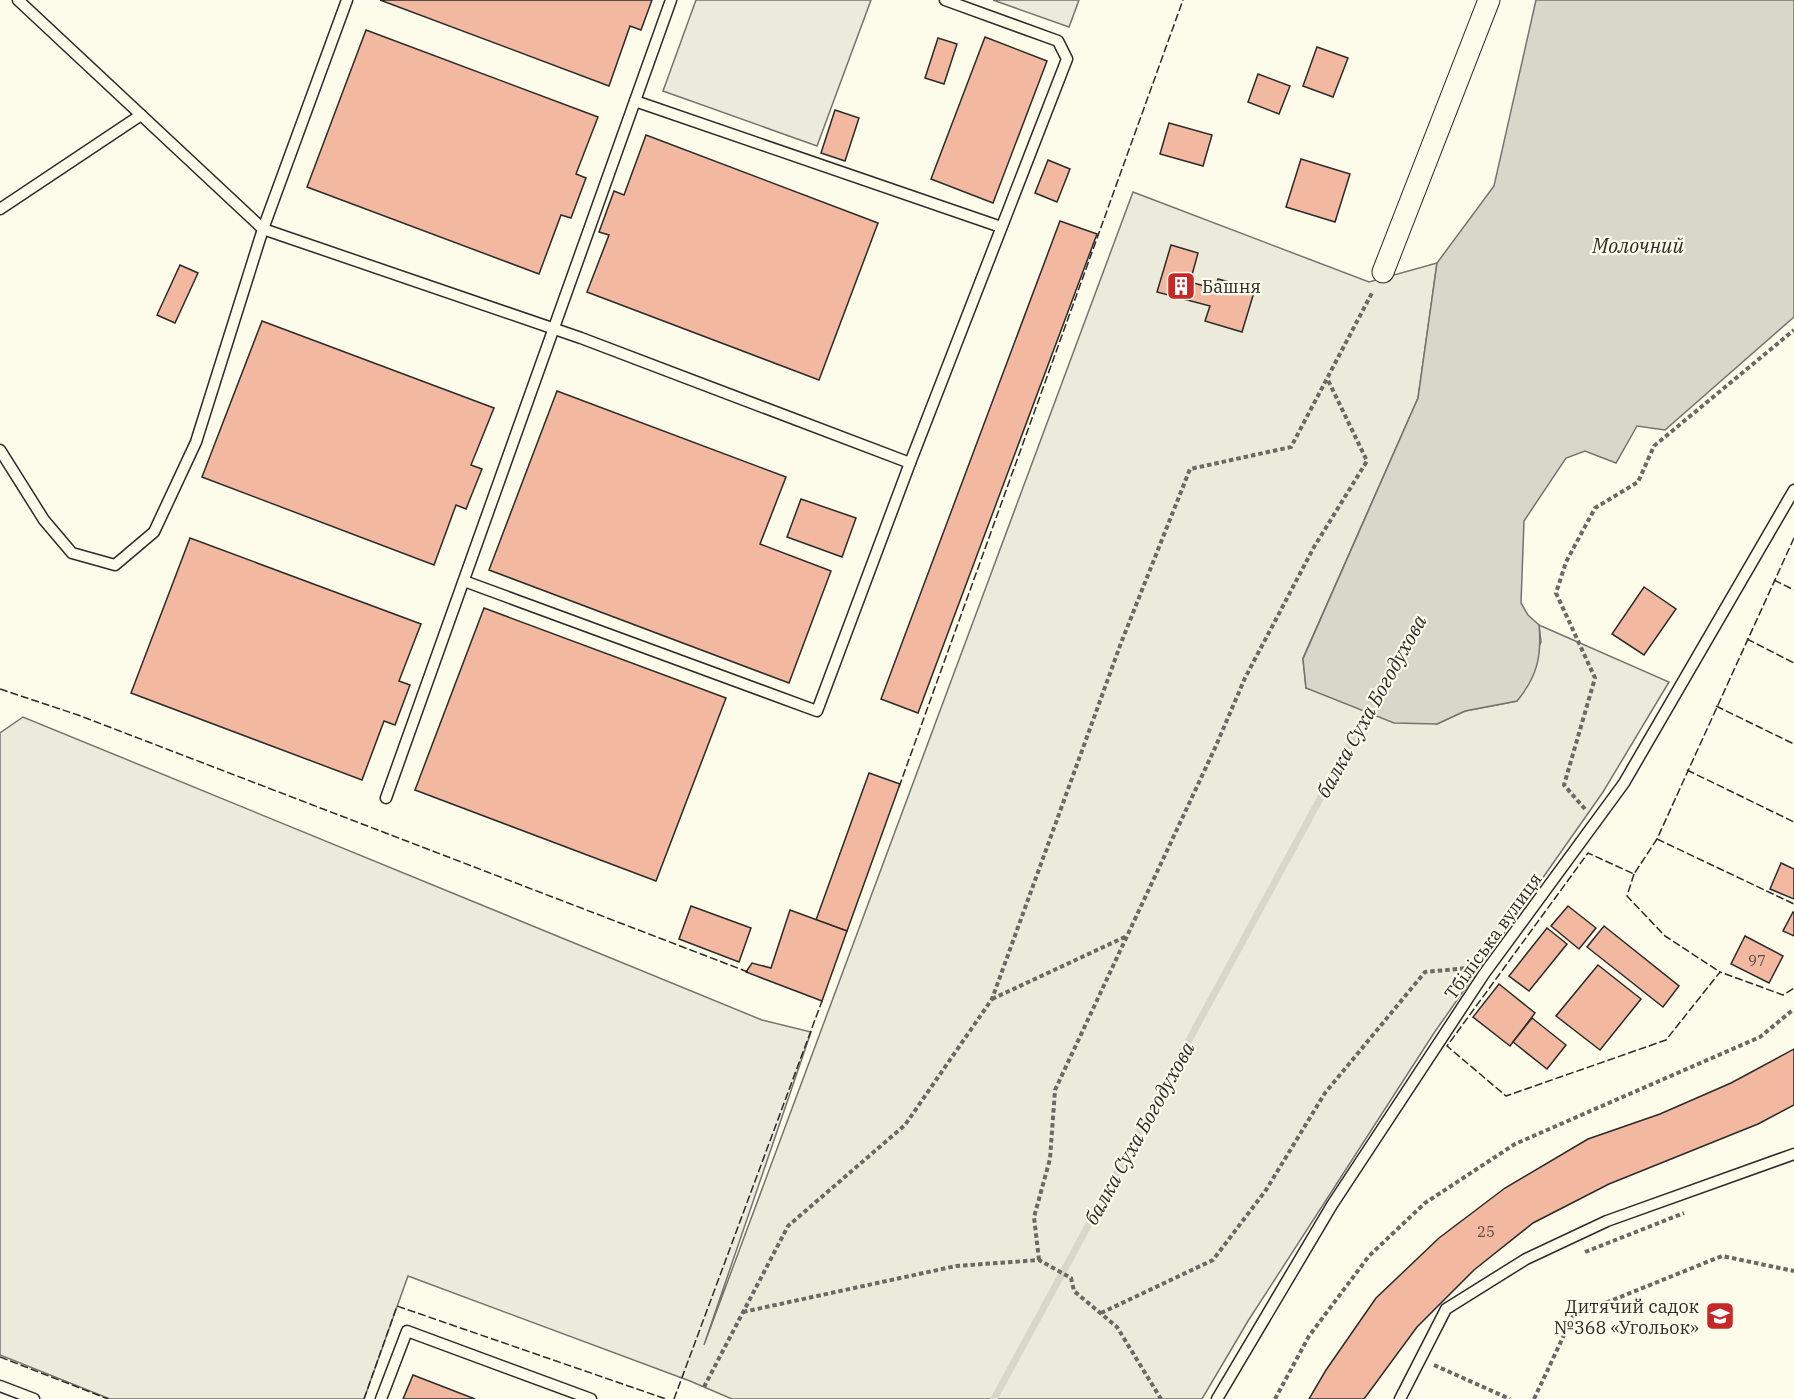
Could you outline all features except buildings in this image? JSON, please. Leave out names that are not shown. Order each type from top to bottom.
[{"type":"street","points":[[1383,272],[1489,0]]},
{"type":"lane","points":[[18,0],[263,229],[554,329],[910,463]]},
{"type":"lane","points":[[0,450],[44,520],[72,553],[115,565],[154,532],[196,442],[263,229],[347,0]]},
{"type":"lane","points":[[386,798],[671,0]]},
{"type":"lane","points":[[464,581],[817,711],[910,463],[1067,59],[1058,42],[945,0]]},
{"type":"lane","points":[[635,101],[1001,227]]},
{"type":"lane","points":[[0,209],[141,114]]},
{"type":"lane","name":"Тбіліська вулиця","points":[[1217,1399],[1332,1205],[1490,966],[1624,783],[1794,490]]},
{"type":"lane","points":[[1400,1399],[1446,1309],[1526,1259],[1607,1221],[1794,1154]]},
{"type":"lane","points":[[381,1399],[407,1331],[591,1399]]},
{"type":"lane","points":[[0,1386],[34,1399]]},
{"type":"path","points":[[704,1387],[788,1226],[905,1125],[992,999],[1121,643],[1190,469],[1291,447],[1383,272]]},
{"type":"path","points":[[1596,822],[1564,785],[1595,678],[1556,593],[1566,562],[1595,508],[1638,482],[1654,446],[1794,330]]},
{"type":"path","points":[[1039,1260],[1034,1217],[1050,1159],[1055,1090],[1215,748],[1245,678],[1314,547],[1367,461],[1327,378]]},
{"type":"path","points":[[992,999],[1127,936]]},
{"type":"path","points":[[1101,1313],[1213,1260],[1266,1190],[1325,1093],[1425,972],[1490,966]]},
{"type":"path","points":[[1275,1399],[1309,1336],[1369,1256],[1425,1203],[1515,1144],[1760,1037],[1794,1009]]},
{"type":"path","points":[[1584,1252],[1688,1212]]},
{"type":"path","points":[[1534,1399],[1573,1316],[1722,1256],[1794,1271]]},
{"type":"path","points":[[743,1312],[956,1266],[1039,1260],[1071,1278],[1074,1291],[1117,1327],[1161,1399]]},
{"type":"path","points":[[1430,1374],[1439,1356]]},
{"type":"path","points":[[1434,1365],[1510,1399]]},
{"type":"shaded area","points":[[696,0],[871,0],[817,146],[663,91]]},
{"type":"shaded area","points":[[993,0],[1079,0],[1069,27]]},
{"type":"shaded area","points":[[1133,192],[1369,282],[1437,263],[1418,398],[1303,658],[1306,688],[1437,724],[1465,711],[1517,701],[1541,642],[1539,625],[1669,682],[1603,792],[1434,1033],[1248,1321],[1202,1399],[732,1399],[690,1381],[408,1276],[364,1399],[110,1399],[0,1355],[0,733],[23,717],[762,1020],[811,1032],[704,1345]]},
{"type":"water","name":"Молочний","points":[[1536,0],[1794,0],[1794,317],[1665,430],[1637,426],[1616,463],[1585,451],[1566,458],[1524,521],[1521,603],[1528,615],[1539,625],[1540,647],[1534,675],[1517,701],[1465,711],[1437,724],[1394,723],[1306,688],[1303,659],[1418,398],[1437,263],[1494,186]]},
{"type":"waterway","name":"балка Суха Богодухова","points":[[994,1399],[1371,705]]},
{"type":"fence","points":[[899,787],[1183,0]]},
{"type":"fence","points":[[1794,538],[1657,839],[1634,874],[1588,853],[1447,1046],[1506,1096],[1666,1040],[1720,972],[1783,995],[1794,988]]},
{"type":"fence","points":[[1774,580],[1794,590]]},
{"type":"fence","points":[[1747,639],[1794,663]]},
{"type":"fence","points":[[0,689],[78,715],[748,972]]},
{"type":"fence","points":[[1716,706],[1794,744]]},
{"type":"fence","points":[[1687,770],[1794,822]]},
{"type":"fence","points":[[1657,839],[1794,904]]},
{"type":"fence","points":[[1634,874],[1627,896],[1665,936],[1720,972]]},
{"type":"fence","points":[[674,1399],[822,1001]]},
{"type":"fence","points":[[364,1399],[397,1306],[666,1399]]},
{"type":"fence","points":[[0,1357],[108,1399]]},
{"type":"place","name":"Башня","points":[[1181,286]]},
{"type":"place","name":"Дитячий садок №368 «Угольок»","points":[[1720,1316]]}]
